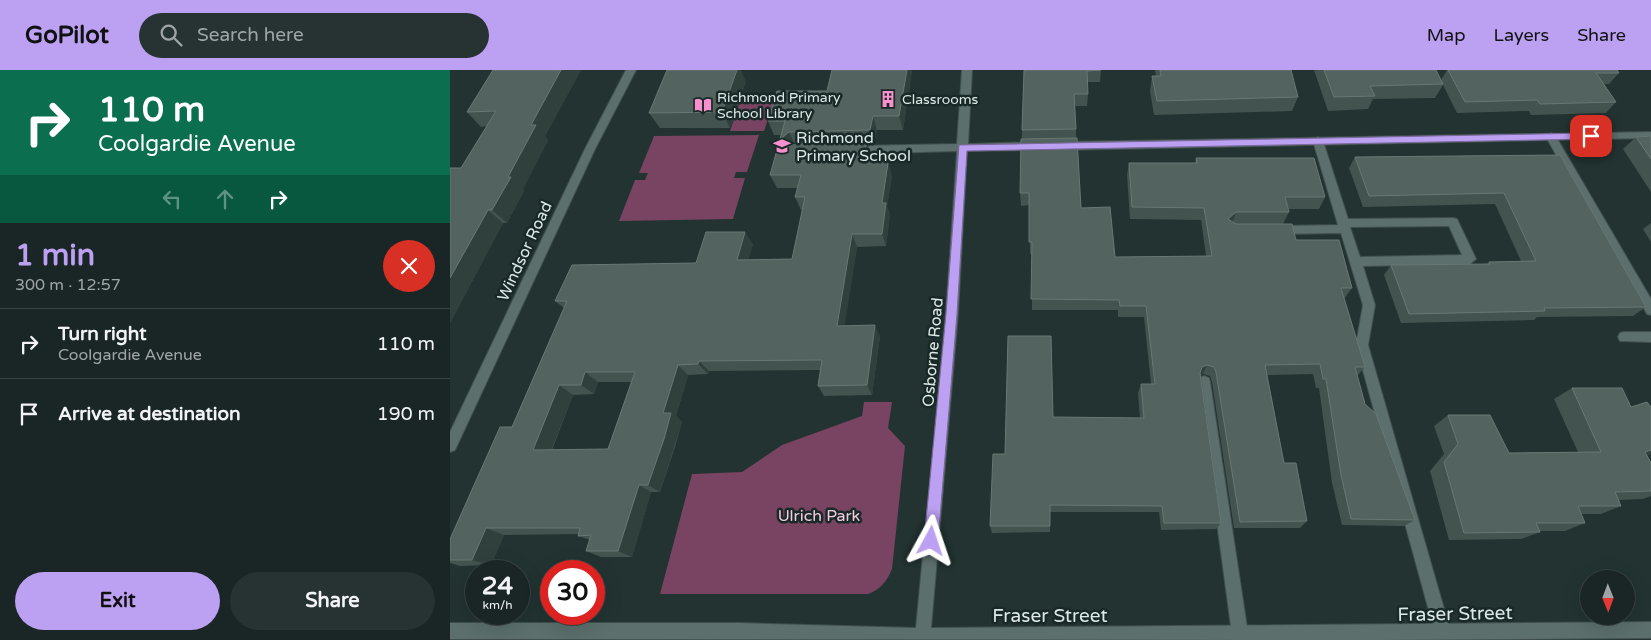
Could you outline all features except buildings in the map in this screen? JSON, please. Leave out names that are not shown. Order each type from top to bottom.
[{"type":"street","name":"Windsor Road","points":[[450,446],[590,149],[631,70]]},
{"type":"street","name":"Osborne Road","points":[[922,636],[952,314],[967,70]]},
{"type":"street","points":[[843,150],[1651,135]]},
{"type":"street","points":[[1551,137],[1651,310]]},
{"type":"street","points":[[1318,141],[1368,305],[1362,345],[1443,634]]},
{"type":"street","points":[[1270,230],[1453,222],[1470,259],[1355,262]]},
{"type":"street","points":[[1624,337],[1651,337]]},
{"type":"street","points":[[1204,382],[1240,634]]},
{"type":"street","name":"Fraser Street","points":[[450,631],[738,636],[922,636],[1443,634],[1651,630]]},
{"type":"green space","points":[[740,101],[774,101],[764,131],[730,131]]},
{"type":"green space","points":[[759,135],[747,172],[736,172],[734,178],[745,178],[733,219],[619,221],[635,180],[645,180],[648,173],[639,173],[654,136]]},
{"type":"green space","name":"Ulrich Park","points":[[864,402],[892,402],[888,428],[905,446],[892,569],[880,587],[868,594],[660,594],[692,474],[742,472],[782,445],[862,416]]},
{"type":"place","name":"Classrooms","points":[[888,99]]},
{"type":"place","name":"Richmond Primary School Library","points":[[703,105]]},
{"type":"place","name":"Richmond Primary School","points":[[782,146]]},
{"type":"route","points":[[931,541],[952,314],[962,148],[1591,136]]}]
